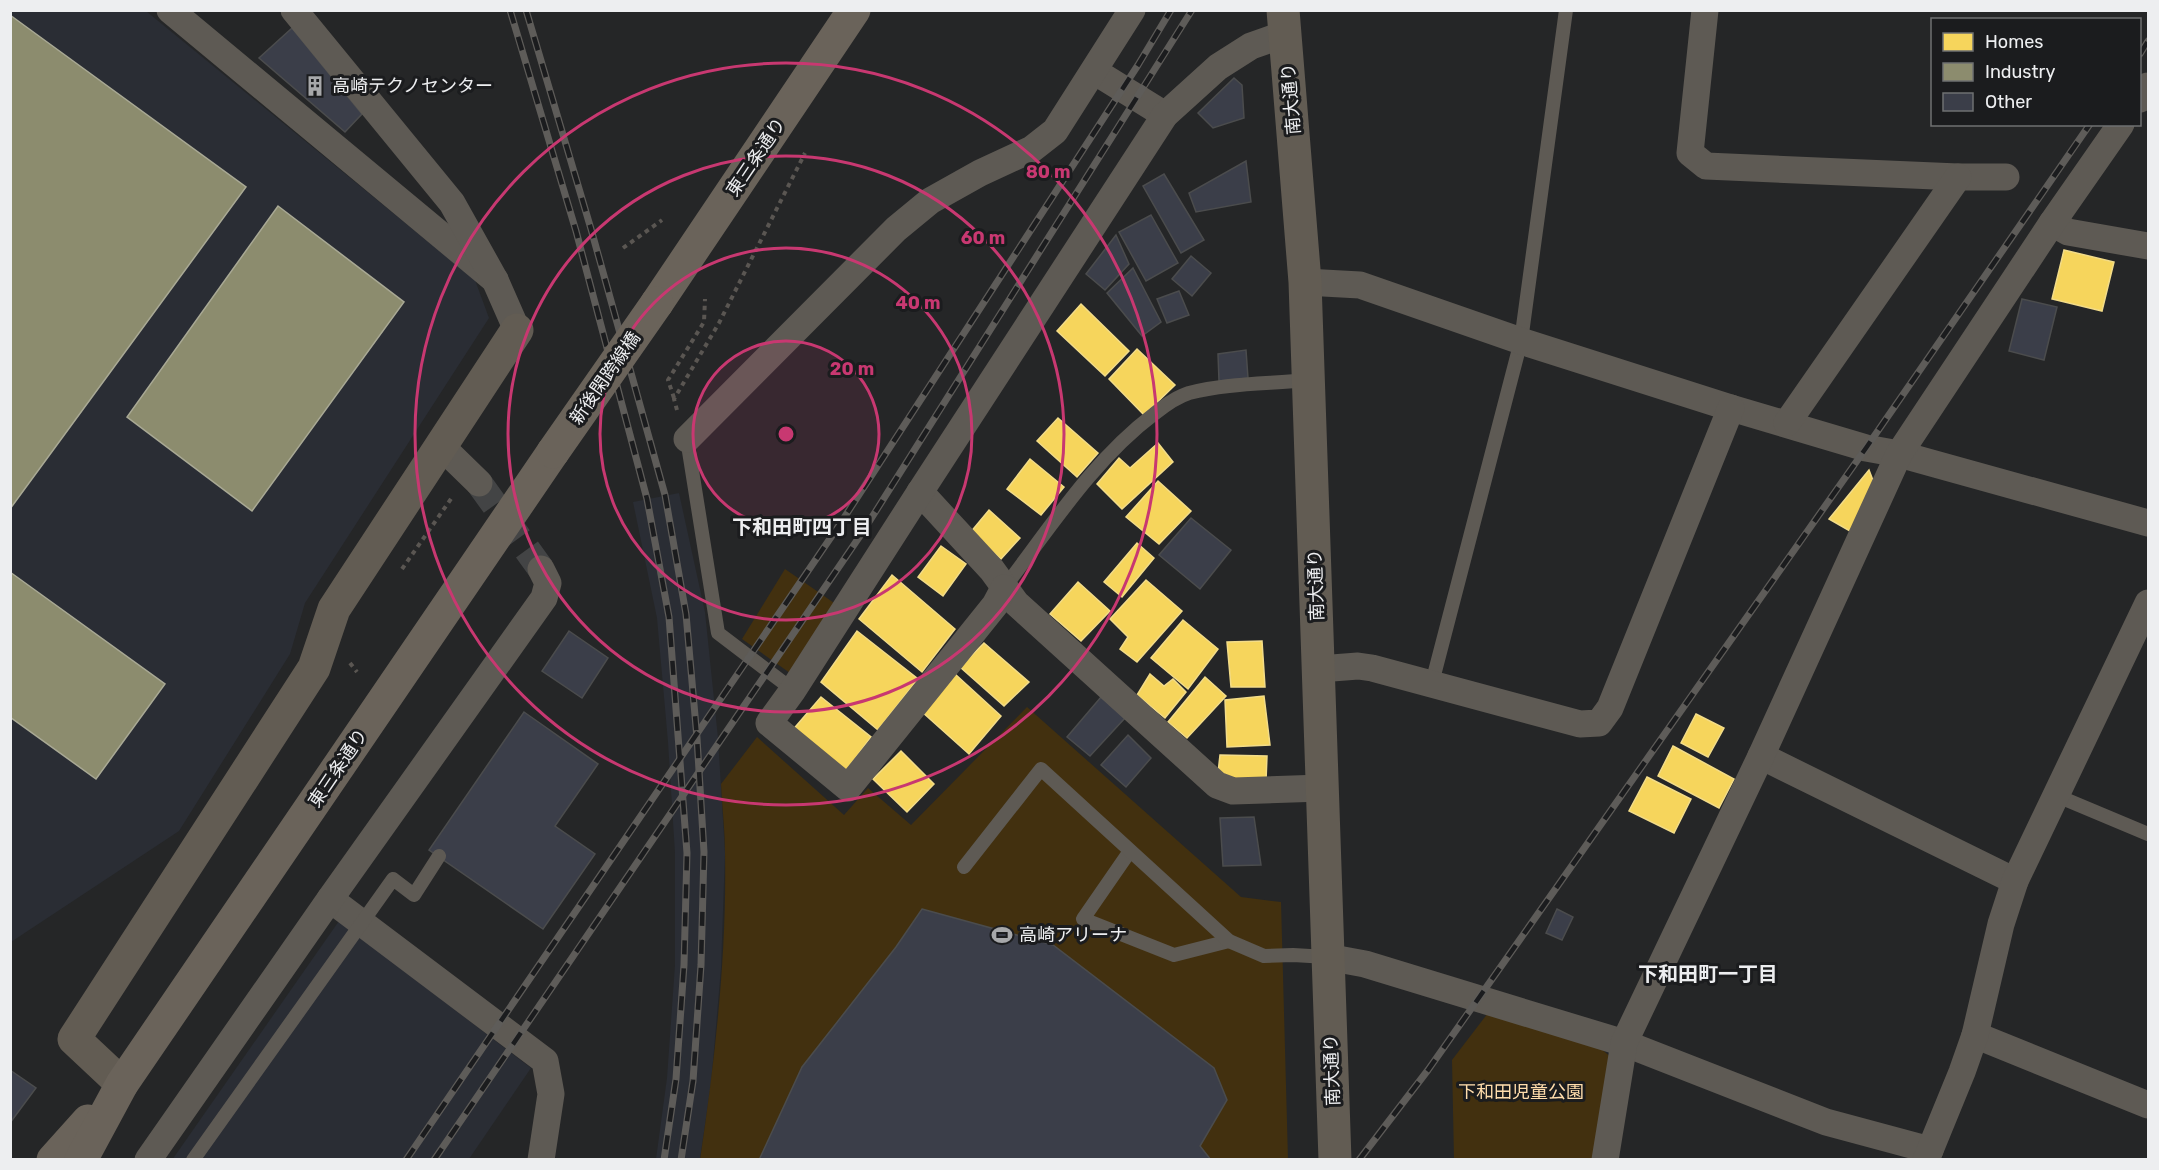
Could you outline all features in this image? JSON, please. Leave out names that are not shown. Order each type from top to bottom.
[{"type":"main road","name":"東三条通り","points":[[657,303],[854,10]]},
{"type":"main road","name":"南大通り","points":[[1284,22],[1305,282],[1335,1160]]},
{"type":"main road","name":"新後閑跨線橋","points":[[553,452],[657,303]]},
{"type":"main road","points":[[122,1084],[74,1039],[314,668],[334,609],[517,330]]},
{"type":"main road","name":"東三条通り","points":[[81,1160],[122,1084],[553,452]]},
{"type":"main road","name":"東三条通り","points":[[53,1160],[122,1084]]},
{"type":"street","points":[[170,10],[495,280]]},
{"type":"street","points":[[294,10],[452,203],[495,280],[517,330]]},
{"type":"street","points":[[687,439],[896,229],[930,201],[980,173],[1032,149],[1054,131],[1132,10]]},
{"type":"street","points":[[1704,10],[1690,153],[1706,166],[2006,177]]},
{"type":"street","points":[[1004,588],[995,605],[848,788],[769,723],[793,690],[1165,115],[1218,67],[1284,22]]},
{"type":"street","points":[[1094,70],[1165,115]]},
{"type":"street","points":[[1605,1160],[1624,1043],[1761,756],[1899,454],[2052,223],[2120,126]]},
{"type":"street","points":[[1787,423],[1958,177]]},
{"type":"street","points":[[2052,223],[2068,232],[2148,246]]},
{"type":"street","points":[[1305,282],[1360,285],[1521,341],[1731,408],[1866,448],[1899,454],[2148,523]]},
{"type":"street","points":[[1319,669],[1358,666],[1432,682],[1580,724],[1599,723],[1611,708],[1731,408]]},
{"type":"street","points":[[441,446],[474,478]]},
{"type":"street","points":[[920,492],[992,570],[1016,603],[1217,785],[1233,790],[1322,788]]},
{"type":"street","points":[[148,1160],[544,598],[548,583],[541,569]]},
{"type":"street","points":[[1327,957],[1365,964],[1624,1043],[1826,1122],[1928,1155],[1975,1035],[2001,924],[2015,880],[2148,603]]},
{"type":"street","points":[[1761,756],[2015,880]]},
{"type":"street","points":[[330,899],[545,1061],[551,1094],[541,1160]]},
{"type":"street","points":[[1975,1035],[2148,1105]]},
{"type":"lane","points":[[1432,682],[1521,341],[1566,10]]},
{"type":"lane","points":[[1004,588],[1075,494],[1117,447],[1142,423],[1168,403],[1188,394],[1222,387],[1308,380]]},
{"type":"lane","points":[[687,439],[718,633],[793,690]]},
{"type":"lane","points":[[964,867],[1041,769],[1229,940],[1264,956],[1293,954],[1327,957]]},
{"type":"lane","points":[[2055,795],[2148,834]]},
{"type":"lane","points":[[1130,850],[1083,919],[1174,955],[1229,940]]},
{"type":"lane","points":[[193,1160],[393,879],[414,895],[439,856]]},
{"type":"path","points":[[674,399],[719,323],[805,153]]},
{"type":"path","points":[[623,248],[662,220]]},
{"type":"path","points":[[687,439],[668,380],[704,322],[705,299]]},
{"type":"path","points":[[396,578],[474,478]]},
{"type":"path","points":[[343,654],[357,672]]},
{"type":"shaded area","points":[[11,11],[146,11],[475,280],[489,318],[305,603],[290,654],[179,831],[11,942]]},
{"type":"shaded area","points":[[679,493],[705,612],[718,738],[725,853],[721,968],[711,1084],[700,1159],[656,1159],[667,1078],[675,965],[675,853],[657,618],[633,502]]},
{"type":"shaded area","points":[[339,921],[531,1068],[469,1159],[172,1160]]},
{"type":"green space","points":[[785,569],[837,605],[790,673],[742,639]]},
{"type":"green space","name":"高崎アリーナ","points":[[1027,707],[1241,897],[1281,902],[1288,1159],[700,1160],[711,1084],[722,968],[725,836],[721,784],[757,737],[844,815],[868,788],[911,825]]},
{"type":"green space","name":"下和田児童公園","points":[[1488,1013],[1599,1047],[1613,1059],[1592,1159],[1454,1159],[1452,1060]]},
{"type":"building: Homes","points":[[2064,250],[2114,262],[2102,311],[2052,299]]},
{"type":"building: Homes","points":[[1081,304],[1129,351],[1105,376],[1057,331]]},
{"type":"building: Homes","points":[[1137,349],[1175,385],[1144,415],[1109,379]]},
{"type":"building: Homes","points":[[1058,418],[1098,453],[1077,477],[1037,441]]},
{"type":"building: Homes","points":[[1158,443],[1173,462],[1122,509],[1097,484],[1119,458],[1130,468]]},
{"type":"building: Homes","points":[[1030,459],[1064,487],[1041,515],[1007,489]]},
{"type":"building: Homes","points":[[1869,470],[1874,483],[1855,534],[1829,519]]},
{"type":"building: Homes","points":[[1158,481],[1191,511],[1159,544],[1126,517]]},
{"type":"building: Homes","points":[[989,510],[1020,538],[1001,559],[970,533]]},
{"type":"building: Homes","points":[[1137,543],[1154,558],[1122,597],[1104,582]]},
{"type":"building: Homes","points":[[941,546],[966,564],[943,596],[918,577]]},
{"type":"building: Homes","points":[[892,575],[955,629],[922,672],[859,619]]},
{"type":"building: Homes","points":[[1146,580],[1182,611],[1137,662],[1120,649],[1128,637],[1110,619]]},
{"type":"building: Homes","points":[[1078,582],[1110,611],[1081,641],[1050,614]]},
{"type":"building: Homes","points":[[1183,620],[1218,649],[1188,689],[1151,658]]},
{"type":"building: Homes","points":[[857,631],[918,679],[878,730],[821,682]]},
{"type":"building: Homes","points":[[1262,641],[1265,687],[1231,687],[1227,642]]},
{"type":"building: Homes","points":[[984,643],[1029,682],[1004,706],[960,667]]},
{"type":"building: Homes","points":[[955,674],[1001,716],[969,754],[921,711]]},
{"type":"building: Homes","points":[[1150,674],[1164,686],[1173,679],[1186,692],[1165,718],[1137,695]]},
{"type":"building: Homes","points":[[1205,677],[1226,696],[1187,738],[1168,722]]},
{"type":"building: Homes","points":[[1264,696],[1270,745],[1227,747],[1225,700]]},
{"type":"building: Homes","points":[[821,697],[871,737],[843,775],[791,732]]},
{"type":"building: Homes","points":[[1696,714],[1724,728],[1708,757],[1681,743]]},
{"type":"building: Homes","points":[[1673,746],[1734,779],[1719,808],[1658,776]]},
{"type":"building: Homes","points":[[901,751],[934,784],[907,812],[873,779]]},
{"type":"building: Homes","points":[[1220,755],[1267,756],[1266,781],[1229,783],[1218,773]]},
{"type":"building: Homes","points":[[1647,777],[1691,799],[1674,833],[1629,811]]},
{"type":"building: Industry","points":[[10,15],[246,187],[10,509]]},
{"type":"building: Industry","points":[[278,206],[404,302],[252,511],[127,417]]},
{"type":"building: Industry","points":[[10,572],[165,684],[96,779],[10,717]]},
{"type":"building: Other","name":"高崎テクノセンター","points":[[292,28],[362,114],[345,132],[259,58]]},
{"type":"building: Other","points":[[1234,78],[1242,85],[1244,118],[1213,128],[1198,113]]},
{"type":"building: Other","points":[[1246,161],[1251,202],[1196,212],[1189,193]]},
{"type":"building: Other","points":[[1164,174],[1204,240],[1181,253],[1143,186]]},
{"type":"building: Other","points":[[1151,215],[1178,263],[1146,281],[1119,232]]},
{"type":"building: Other","points":[[1116,235],[1129,264],[1105,290],[1086,274]]},
{"type":"building: Other","points":[[1191,256],[1211,273],[1192,296],[1172,279]]},
{"type":"building: Other","points":[[1133,268],[1161,322],[1142,336],[1107,293]]},
{"type":"building: Other","points":[[1179,291],[1189,315],[1167,323],[1157,299]]},
{"type":"building: Other","points":[[2022,299],[2057,307],[2044,360],[2009,351]]},
{"type":"building: Other","points":[[1246,350],[1248,378],[1219,381],[1218,354]]},
{"type":"building: Other","points":[[1191,518],[1231,550],[1200,589],[1159,555]]},
{"type":"building: Other","points":[[569,631],[608,658],[582,698],[542,671]]},
{"type":"building: Other","points":[[1101,697],[1125,718],[1090,756],[1067,737]]},
{"type":"building: Other","points":[[524,712],[598,764],[555,826],[595,854],[543,929],[429,850]]},
{"type":"building: Other","points":[[1128,735],[1151,758],[1126,787],[1101,765]]},
{"type":"building: Other","points":[[1254,817],[1261,865],[1223,866],[1220,818]]},
{"type":"building: Other","points":[[922,909],[1053,945],[1214,1068],[1227,1100],[1200,1146],[1211,1160],[759,1160],[802,1067],[896,947]]},
{"type":"building: Other","points":[[1557,909],[1573,917],[1562,940],[1546,933]]},
{"type":"building: Other","points":[[10,1070],[36,1088],[10,1123]]},
{"type":"tunnel","points":[[479,483],[541,569]]},
{"type":"railway","points":[[510,10],[576,231],[647,499],[669,617],[687,853],[684,965],[676,1079],[664,1160]]},
{"type":"railway","points":[[526,10],[591,229],[665,495],[686,614],[704,852],[701,965],[693,1081],[681,1160]]},
{"type":"railway","points":[[406,1160],[840,524],[1138,65],[1171,10]]},
{"type":"railway","points":[[434,1160],[862,533],[1192,10]]},
{"type":"railway","points":[[2141,52],[2148,41]]},
{"type":"railway","points":[[1359,1160],[1428,1070],[1866,448],[2089,126]]},
{"type":"place","name":"高崎テクノセンター","points":[[315,86]]},
{"type":"place","name":"高崎アリーナ","points":[[1002,935]]},
{"type":"district","name":"下和田町四丁目","points":[[802,527]]},
{"type":"district","name":"下和田町一丁目","points":[[1708,974]]}]
